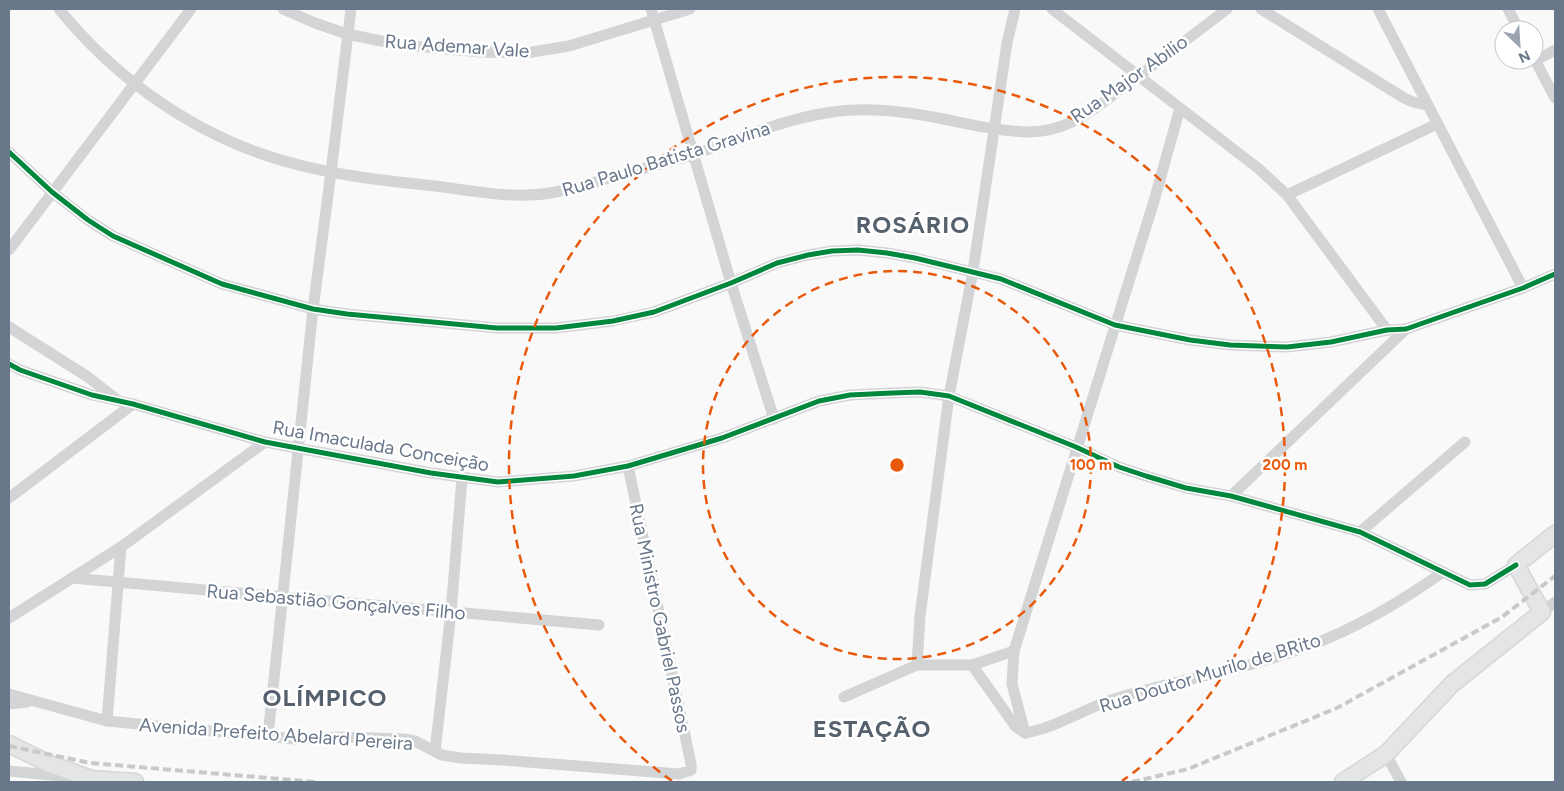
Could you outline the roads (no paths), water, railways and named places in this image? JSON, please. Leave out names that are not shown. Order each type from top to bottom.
[{"type":"main road","points":[[1343,782],[1386,754],[1452,684],[1549,607],[1532,595],[1516,565],[1555,534]]},
{"type":"main road","points":[[11,745],[50,764],[91,779],[135,782]]},
{"type":"street","name":"Rua Paulo Batista Gravina","points":[[59,9],[91,44],[134,84],[174,112],[223,138],[260,153],[331,172],[400,182],[522,195],[556,192],[694,154],[766,128],[823,113],[850,110],[885,110],[908,113],[994,129]]},
{"type":"street","points":[[9,250],[191,9]]},
{"type":"street","name":"Rua Ademar Vale","points":[[283,9],[347,34],[401,45],[481,52],[526,53],[568,46],[690,9]]},
{"type":"street","points":[[268,736],[284,596],[297,448],[350,9]]},
{"type":"street","points":[[651,9],[731,283],[774,419]]},
{"type":"street","points":[[917,665],[920,616],[950,396],[973,271],[1007,43],[1015,9]]},
{"type":"street","points":[[1052,9],[1259,170],[1287,195],[1387,330]]},
{"type":"street","name":"Rua Major Abilio","points":[[994,129],[1030,132],[1071,122],[1139,76],[1227,9]]},
{"type":"street","points":[[1261,9],[1404,98],[1427,106]]},
{"type":"street","points":[[1378,9],[1523,288]]},
{"type":"street","points":[[1540,70],[1555,98]]},
{"type":"street","points":[[1025,733],[1012,684],[1014,651],[1170,148],[1180,108]]},
{"type":"street","points":[[1287,195],[1437,124]]},
{"type":"street","points":[[9,152],[52,192],[88,220],[113,236],[222,284],[313,309],[496,328],[556,328],[635,317],[654,312],[731,283],[777,263],[832,251],[858,250],[887,253],[973,271],[1001,278],[1116,324],[1153,334],[1230,346],[1287,347],[1316,344],[1387,330],[1406,330],[1523,288],[1555,274]]},
{"type":"street","points":[[9,327],[88,377],[119,401]]},
{"type":"street","points":[[1231,496],[1406,330]]},
{"type":"street","name":"Rua Imaculada Conceição","points":[[9,364],[20,370],[92,395],[133,404],[265,442],[462,478],[498,482],[574,476],[628,466],[722,438],[819,401],[850,395],[920,392],[950,396],[1119,467],[1146,476],[1186,488],[1231,496],[1360,532],[1464,583],[1486,584],[1516,565]]},
{"type":"street","points":[[9,498],[133,404]]},
{"type":"street","points":[[9,618],[121,547],[265,442]]},
{"type":"street","points":[[1360,532],[1466,442]]},
{"type":"street","name":"Rua Ministro Gabriel Passos","points":[[628,466],[691,770]]},
{"type":"street","points":[[434,752],[451,612],[462,478]]},
{"type":"street","points":[[107,721],[121,547]]},
{"type":"street","name":"Rua Doutor Murilo de BRito","points":[[1025,733],[1043,730],[1089,708],[1122,696],[1192,680],[1314,644],[1397,604],[1443,572]]},
{"type":"street","name":"Rua Sebastião Gonçalves Filho","points":[[72,578],[599,625]]},
{"type":"street","points":[[844,697],[917,665],[972,665],[1014,651]]},
{"type":"street","points":[[972,665],[1016,727],[1025,733]]},
{"type":"street","name":"Avenida Prefeito Abelard Pereira","points":[[9,694],[107,721],[295,739],[341,737],[404,739],[415,741],[442,755],[461,758],[679,774],[691,770]]},
{"type":"street","name":"Avenida Prefeito Abelard Pereira","points":[[9,704],[39,702]]},
{"type":"street","points":[[1386,754],[1401,782]]},
{"type":"street","points":[[9,771],[91,779]]},
{"type":"railway","points":[[1132,782],[1188,769],[1337,708],[1502,617],[1555,576]]},
{"type":"railway","points":[[9,746],[90,763],[316,782]]},
{"type":"district","name":"ROSÁRIO","points":[[913,224]]},
{"type":"district","name":"OLÍMPICO","points":[[325,697]]},
{"type":"district","name":"ESTAÇÃO","points":[[872,728]]}]
